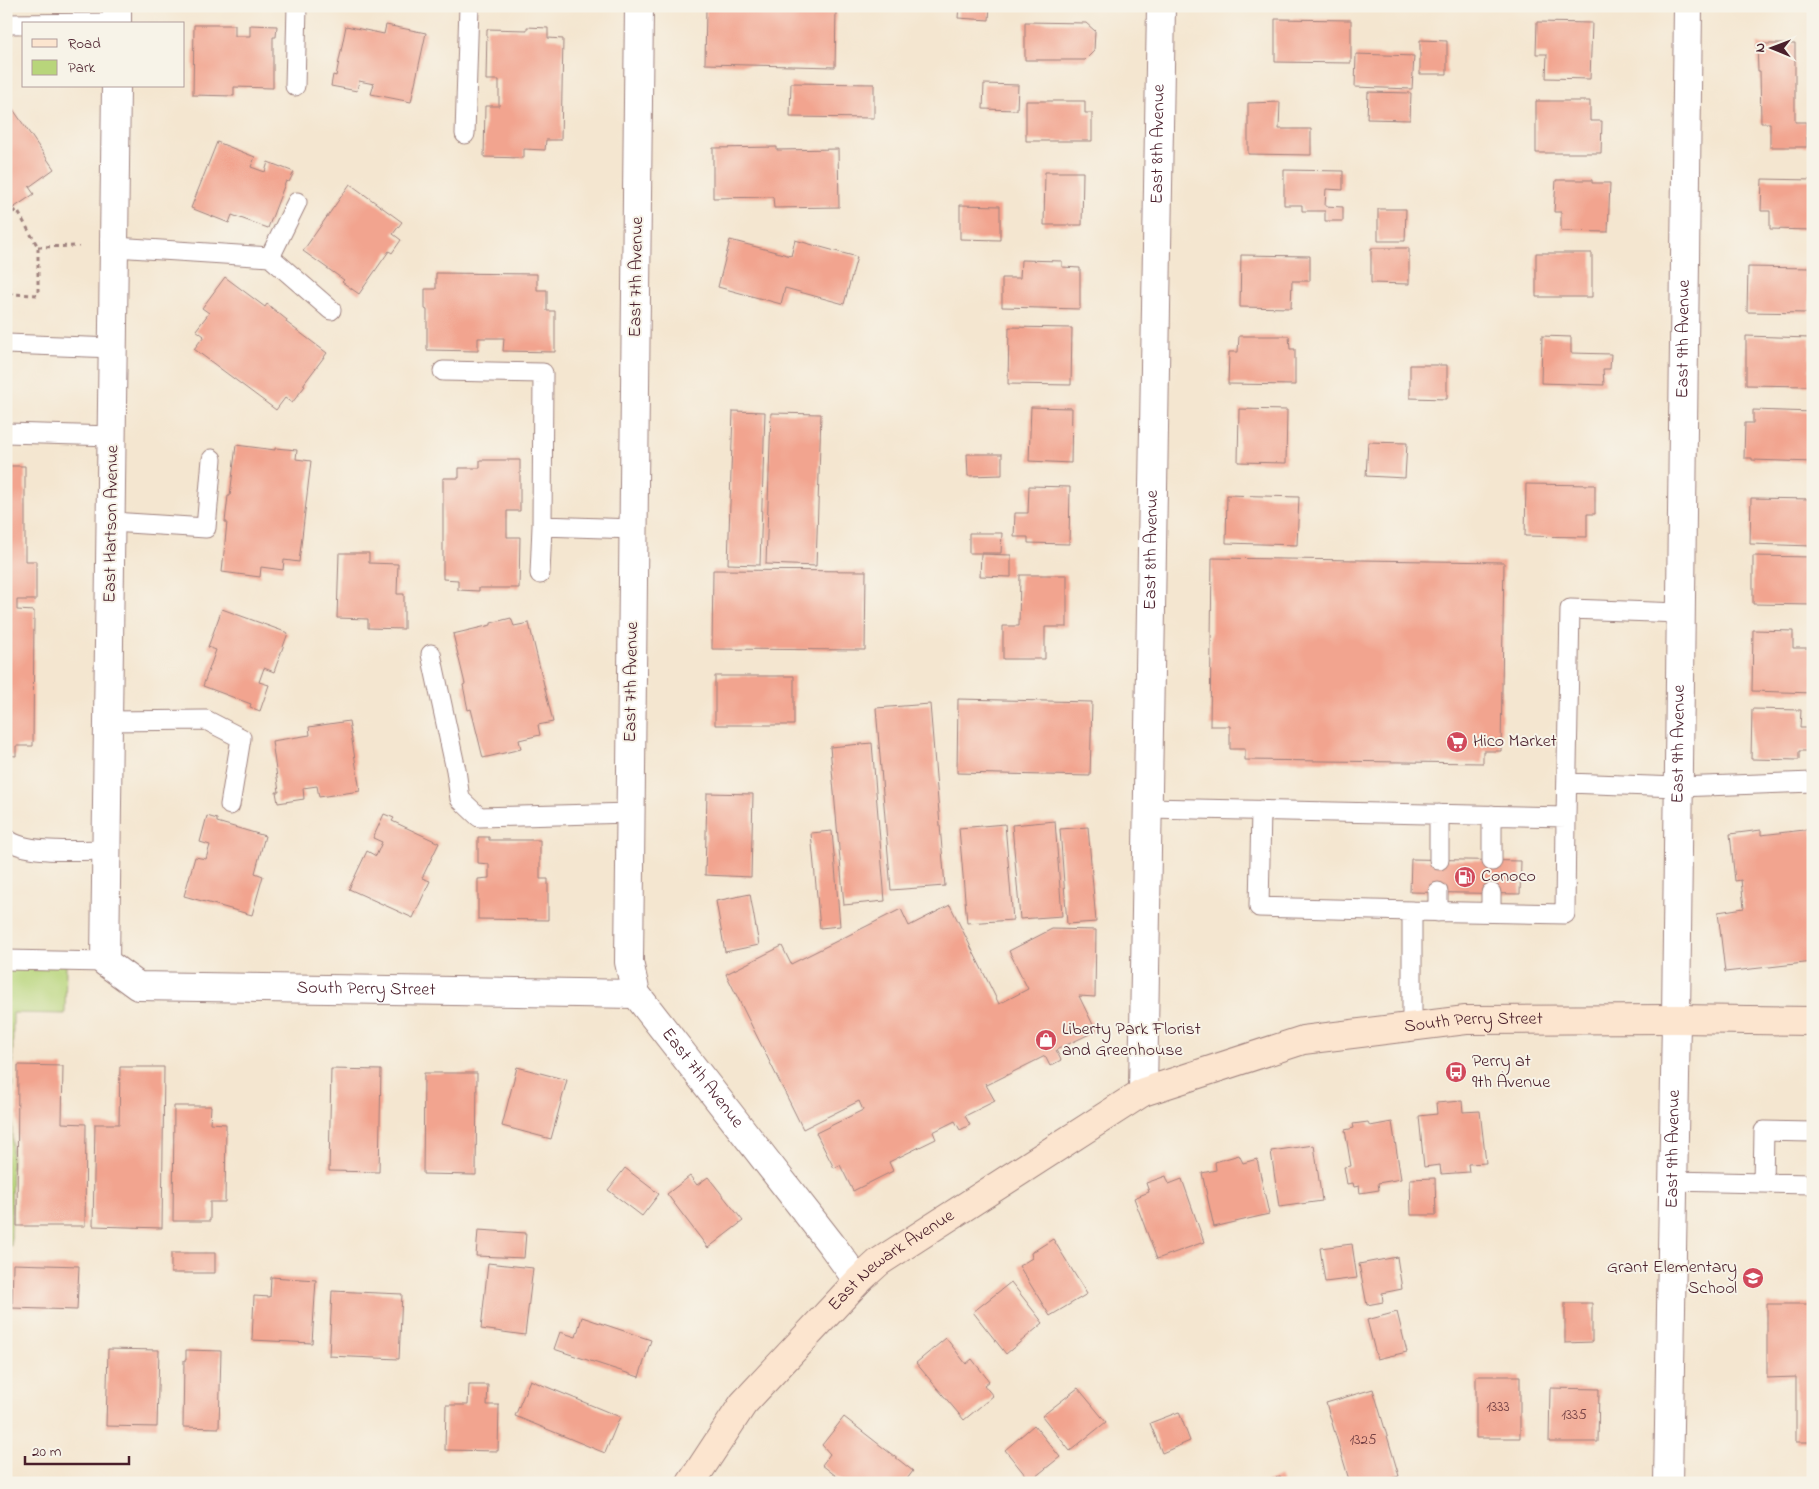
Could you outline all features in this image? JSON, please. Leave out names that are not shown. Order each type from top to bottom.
[{"type":"main road","name":"South Perry Street","points":[[1143,1092],[1303,1040],[1466,1020],[1676,1019],[1813,1021]]},
{"type":"main road","name":"East Newark Avenue","points":[[690,1483],[744,1404],[858,1280],[879,1262],[1143,1092]]},
{"type":"street","name":"East 7th Avenue","points":[[639,6],[630,962],[636,994],[858,1280]]},
{"type":"street","name":"East 8th Avenue","points":[[1143,1092],[1161,6]]},
{"type":"street","name":"East 9th Avenue","points":[[1668,1483],[1676,1019],[1688,6]]},
{"type":"street","name":"East Hartson Avenue","points":[[105,962],[108,850],[116,88]]},
{"type":"street","name":"South Perry Street","points":[[105,962],[138,986],[636,994]]},
{"type":"lane","points":[[295,86],[297,6]]},
{"type":"lane","points":[[465,134],[469,6]]},
{"type":"lane","points":[[43,22],[117,18]]},
{"type":"lane","points":[[6,24],[22,23]]},
{"type":"lane","points":[[270,257],[297,202]]},
{"type":"lane","points":[[115,247],[270,257],[331,310]]},
{"type":"lane","points":[[6,344],[114,348]]},
{"type":"lane","points":[[443,371],[543,373],[540,574]]},
{"type":"lane","points":[[6,433],[113,436]]},
{"type":"lane","points":[[112,522],[206,528],[212,459]]},
{"type":"lane","points":[[542,526],[634,528]]},
{"type":"lane","points":[[1261,810],[1259,907],[1565,914],[1570,609],[1680,613]]},
{"type":"lane","points":[[431,654],[456,770],[460,799],[479,817],[631,813]]},
{"type":"lane","points":[[109,721],[206,720],[241,738],[230,805]]},
{"type":"lane","points":[[1567,783],[1678,786],[1813,782]]},
{"type":"lane","points":[[1148,808],[1566,817]]},
{"type":"lane","points":[[1439,814],[1439,860]]},
{"type":"lane","points":[[1492,815],[1492,860]]},
{"type":"lane","points":[[6,838],[11,843],[33,849],[108,850]]},
{"type":"lane","points":[[1438,892],[1438,912]]},
{"type":"lane","points":[[1490,912],[1492,893]]},
{"type":"lane","points":[[1412,911],[1412,1026]]},
{"type":"lane","points":[[6,960],[105,962]]},
{"type":"lane","points":[[1763,1183],[1764,1131],[1813,1132]]},
{"type":"lane","points":[[1672,1182],[1813,1184]]},
{"type":"path","points":[[6,216],[17,210],[38,247],[38,295],[6,294]]},
{"type":"path","points":[[38,247],[79,246]]},
{"type":"green space","points":[[6,962],[66,964],[65,1014],[13,1013],[11,1246],[6,1245]]},
{"type":"building","points":[[959,6],[990,6],[989,20],[958,18]]},
{"type":"building","points":[[706,8],[836,10],[835,67],[705,64]]},
{"type":"building","points":[[1275,19],[1351,20],[1351,63],[1275,62]]},
{"type":"building","points":[[1025,22],[1086,23],[1095,31],[1094,51],[1085,60],[1025,60]]},
{"type":"building","points":[[1537,22],[1592,23],[1590,79],[1546,78],[1547,54],[1536,54]]},
{"type":"building","points":[[194,25],[235,25],[235,36],[250,36],[250,25],[277,26],[276,37],[273,37],[273,88],[234,87],[234,96],[193,95]]},
{"type":"building","points":[[386,25],[426,33],[411,102],[371,94],[374,84],[359,81],[357,91],[331,86],[333,75],[336,76],[346,26],[384,34]]},
{"type":"building","points":[[527,27],[548,28],[548,38],[563,39],[561,140],[546,140],[545,150],[524,149],[524,158],[484,157],[485,106],[499,106],[499,80],[486,80],[487,29],[527,30]]},
{"type":"building","points":[[1420,40],[1447,41],[1447,74],[1420,74]]},
{"type":"building","points":[[1757,44],[1795,44],[1795,122],[1806,122],[1807,147],[1770,147],[1770,123],[1761,123],[1760,71],[1758,71]]},
{"type":"building","points":[[1356,54],[1414,56],[1412,89],[1355,87]]},
{"type":"building","points":[[791,83],[874,84],[874,118],[790,117]]},
{"type":"building","points":[[984,84],[1018,85],[1017,110],[983,109]]},
{"type":"building","points":[[1368,92],[1411,93],[1410,120],[1367,119]]},
{"type":"building","points":[[6,99],[54,169],[29,187],[34,194],[6,213]]},
{"type":"building","points":[[1026,101],[1085,101],[1085,113],[1092,113],[1092,141],[1026,141]]},
{"type":"building","points":[[1536,101],[1590,101],[1590,121],[1602,121],[1601,153],[1536,153]]},
{"type":"building","points":[[1280,102],[1279,129],[1311,129],[1311,155],[1248,154],[1248,103]]},
{"type":"building","points":[[217,142],[255,157],[251,167],[265,172],[268,162],[294,172],[289,182],[286,181],[268,228],[232,215],[229,223],[191,208]]},
{"type":"building","points":[[777,147],[777,150],[838,149],[839,207],[774,208],[773,197],[713,198],[713,148]]},
{"type":"building","points":[[1284,170],[1343,171],[1343,190],[1326,189],[1325,206],[1343,207],[1343,221],[1325,221],[1325,211],[1302,211],[1302,205],[1284,205]]},
{"type":"building","points":[[1045,172],[1083,172],[1082,225],[1044,225]]},
{"type":"building","points":[[1762,179],[1813,180],[1813,230],[1770,229],[1770,211],[1761,211]]},
{"type":"building","points":[[1556,180],[1592,180],[1592,183],[1610,183],[1608,232],[1561,231],[1561,212],[1554,212]]},
{"type":"building","points":[[350,184],[402,222],[393,234],[401,240],[392,253],[389,251],[359,294],[342,282],[344,280],[303,251]]},
{"type":"building","points":[[960,205],[1000,206],[1000,240],[960,239]]},
{"type":"building","points":[[1378,209],[1406,209],[1405,241],[1378,241]]},
{"type":"building","points":[[730,240],[791,256],[795,240],[857,257],[844,304],[785,288],[781,304],[718,287]]},
{"type":"building","points":[[1371,248],[1409,248],[1409,284],[1371,283]]},
{"type":"building","points":[[1536,253],[1592,253],[1592,297],[1536,297]]},
{"type":"building","points":[[1241,255],[1310,256],[1310,281],[1292,281],[1291,308],[1240,307]]},
{"type":"building","points":[[1021,260],[1062,261],[1062,267],[1080,268],[1080,309],[1002,307],[1002,278],[1020,278]]},
{"type":"building","points":[[1748,267],[1810,268],[1809,313],[1747,312]]},
{"type":"building","points":[[436,273],[537,274],[537,290],[547,290],[547,311],[555,311],[555,352],[503,351],[504,338],[478,338],[478,351],[427,350],[425,289],[436,289]]},
{"type":"building","points":[[225,277],[265,307],[267,304],[287,320],[286,322],[327,353],[292,403],[285,398],[276,410],[194,349],[204,336],[196,330],[209,313],[202,308]]},
{"type":"building","points":[[1009,327],[1072,328],[1071,385],[1008,384]]},
{"type":"building","points":[[1239,336],[1289,336],[1290,349],[1295,349],[1295,385],[1228,384],[1229,352],[1238,352]]},
{"type":"building","points":[[1542,336],[1571,337],[1571,353],[1611,354],[1610,369],[1603,369],[1604,385],[1541,383]]},
{"type":"building","points":[[1746,336],[1810,338],[1809,386],[1746,385]]},
{"type":"building","points":[[1410,365],[1447,365],[1447,399],[1410,398]]},
{"type":"building","points":[[1031,407],[1072,408],[1071,463],[1029,461]]},
{"type":"building","points":[[1239,409],[1287,410],[1286,463],[1238,462]]},
{"type":"building","points":[[1753,410],[1813,412],[1813,462],[1752,460],[1752,458],[1744,458],[1745,423],[1753,423]]},
{"type":"building","points":[[733,411],[765,412],[760,565],[728,564]]},
{"type":"building","points":[[771,413],[821,414],[816,566],[766,564]]},
{"type":"building","points":[[1368,442],[1407,443],[1405,478],[1366,476]]},
{"type":"building","points":[[236,445],[275,450],[275,448],[297,450],[296,459],[311,461],[299,562],[284,560],[283,570],[261,567],[260,577],[222,572],[227,522],[225,522]]},
{"type":"building","points":[[967,454],[1002,454],[1002,475],[968,476]]},
{"type":"building","points":[[480,460],[520,460],[520,511],[507,511],[507,537],[520,537],[519,588],[479,588],[479,591],[458,590],[458,580],[443,579],[443,478],[459,478],[459,468],[480,468]]},
{"type":"building","points":[[6,466],[25,466],[25,561],[36,561],[36,600],[17,600],[17,610],[34,611],[33,746],[16,746],[16,756],[6,755]]},
{"type":"building","points":[[1526,484],[1595,485],[1595,514],[1587,514],[1587,537],[1525,536]]},
{"type":"building","points":[[1029,486],[1070,487],[1069,544],[1028,543],[1028,537],[1014,537],[1015,513],[1028,513]]},
{"type":"building","points":[[1227,495],[1299,497],[1297,545],[1226,543]]},
{"type":"building","points":[[1751,498],[1813,499],[1812,546],[1750,544]]},
{"type":"building","points":[[969,533],[1002,533],[1001,553],[969,553]]},
{"type":"building","points":[[339,553],[369,553],[369,563],[398,564],[397,594],[404,594],[404,629],[368,628],[368,619],[337,618]]},
{"type":"building","points":[[981,554],[1011,555],[1011,577],[980,576]]},
{"type":"building","points":[[1753,556],[1813,557],[1813,605],[1753,604]]},
{"type":"building","points":[[1212,558],[1504,562],[1501,751],[1483,751],[1483,763],[1245,760],[1245,749],[1230,749],[1230,726],[1210,726]]},
{"type":"building","points":[[713,570],[866,571],[865,650],[712,649]]},
{"type":"building","points":[[1020,575],[1067,575],[1067,627],[1045,627],[1045,659],[1003,659],[1003,626],[1019,626]]},
{"type":"building","points":[[222,609],[288,633],[274,672],[264,668],[259,682],[269,685],[260,711],[250,707],[251,704],[203,686],[216,650],[208,647]]},
{"type":"building","points":[[511,618],[514,626],[529,623],[553,722],[538,725],[540,735],[519,740],[521,749],[483,758],[471,709],[468,710],[463,685],[465,684],[453,634]]},
{"type":"building","points":[[1753,630],[1793,631],[1793,648],[1813,648],[1813,693],[1752,691]]},
{"type":"building","points":[[715,676],[794,676],[794,725],[715,725]]},
{"type":"building","points":[[958,699],[1092,702],[1090,776],[957,773]]},
{"type":"building","points":[[930,704],[945,886],[891,890],[876,708]]},
{"type":"building","points":[[1752,709],[1801,710],[1800,728],[1813,728],[1813,751],[1799,751],[1799,760],[1751,759]]},
{"type":"building","points":[[349,721],[360,791],[319,797],[317,786],[303,788],[304,799],[278,803],[276,792],[279,792],[272,741],[310,735],[309,727]]},
{"type":"building","points":[[872,743],[885,901],[844,905],[830,747]]},
{"type":"building","points":[[707,793],[753,794],[751,877],[705,875]]},
{"type":"building","points":[[384,814],[394,818],[392,821],[439,843],[422,878],[430,881],[413,918],[349,889],[367,851],[376,856],[382,842],[373,838]]},
{"type":"building","points":[[207,816],[217,819],[217,822],[265,836],[255,873],[263,876],[252,915],[184,896],[195,857],[206,859],[210,845],[200,842]]},
{"type":"building","points":[[1055,821],[1062,916],[1020,919],[1012,825]]},
{"type":"building","points":[[1005,824],[1013,920],[967,923],[959,828]]},
{"type":"building","points":[[1088,827],[1096,922],[1067,924],[1060,829]]},
{"type":"building","points":[[1813,829],[1813,962],[1725,972],[1718,912],[1744,908],[1741,880],[1735,881],[1730,834],[1761,830],[1761,835]]},
{"type":"building","points":[[832,831],[840,926],[820,928],[811,833]]},
{"type":"building","points":[[478,837],[489,837],[489,840],[540,840],[540,879],[548,879],[548,920],[478,919],[478,879],[489,878],[489,864],[478,863]]},
{"type":"building","name":"Conoco","points":[[1411,859],[1521,861],[1520,894],[1410,892]]},
{"type":"building","points":[[750,894],[759,945],[725,952],[716,901]]},
{"type":"building","points":[[950,905],[999,1004],[1028,989],[1009,951],[1052,929],[1096,930],[1095,997],[1079,996],[1096,1031],[1056,1050],[1061,1060],[1050,1066],[1045,1056],[987,1085],[985,1083],[995,1101],[965,1116],[970,1125],[960,1130],[955,1121],[933,1132],[936,1139],[889,1162],[893,1171],[853,1191],[840,1165],[834,1168],[816,1133],[863,1110],[859,1101],[803,1129],[726,974],[782,946],[791,964],[901,909],[909,926]]},
{"type":"building","points":[[18,1065],[63,1066],[62,1123],[86,1124],[85,1226],[17,1226]]},
{"type":"building","points":[[120,1067],[164,1067],[162,1228],[93,1226],[95,1124],[119,1124]]},
{"type":"building","points":[[517,1067],[567,1080],[551,1139],[502,1126]]},
{"type":"building","points":[[331,1069],[381,1070],[379,1172],[329,1171]]},
{"type":"building","points":[[424,1073],[477,1073],[476,1175],[423,1174]]},
{"type":"building","points":[[1462,1101],[1463,1112],[1480,1111],[1486,1163],[1468,1164],[1469,1172],[1441,1174],[1440,1165],[1424,1167],[1419,1116],[1437,1114],[1436,1103]]},
{"type":"building","points":[[174,1106],[211,1106],[210,1123],[226,1124],[225,1202],[210,1202],[210,1221],[173,1221]]},
{"type":"building","points":[[1368,1122],[1370,1126],[1392,1122],[1401,1179],[1378,1183],[1379,1190],[1360,1193],[1359,1186],[1354,1187],[1353,1183],[1347,1184],[1344,1167],[1351,1166],[1345,1130],[1354,1128],[1353,1124]]},
{"type":"building","points":[[1314,1145],[1322,1201],[1279,1207],[1271,1151]]},
{"type":"building","points":[[1239,1155],[1243,1163],[1257,1159],[1269,1214],[1214,1227],[1202,1173],[1216,1170],[1215,1162]]},
{"type":"building","points":[[625,1168],[659,1194],[642,1216],[608,1190]]},
{"type":"building","points":[[690,1176],[697,1185],[708,1177],[743,1221],[708,1248],[667,1194]]},
{"type":"building","points":[[1166,1176],[1169,1184],[1182,1179],[1204,1242],[1157,1259],[1134,1198],[1149,1192],[1146,1183]]},
{"type":"building","points":[[1435,1178],[1436,1215],[1411,1215],[1410,1179]]},
{"type":"building","points":[[478,1230],[526,1233],[524,1258],[476,1256]]},
{"type":"building","points":[[1053,1239],[1087,1294],[1050,1316],[1019,1266],[1032,1258],[1031,1253]]},
{"type":"building","points":[[1352,1244],[1357,1278],[1325,1282],[1320,1248]]},
{"type":"building","points":[[171,1253],[215,1253],[215,1273],[171,1273]]},
{"type":"building","points":[[1397,1257],[1402,1289],[1382,1293],[1383,1302],[1367,1305],[1359,1264]]},
{"type":"building","points":[[488,1263],[533,1268],[525,1335],[481,1329]]},
{"type":"building","points":[[13,1264],[79,1266],[77,1310],[12,1308]]},
{"type":"building","points":[[271,1277],[316,1280],[312,1343],[252,1340],[254,1296],[270,1297]]},
{"type":"building","points":[[1011,1282],[1043,1323],[1006,1354],[973,1312]]},
{"type":"building","points":[[332,1291],[402,1294],[399,1359],[329,1356]]},
{"type":"building","points":[[1565,1303],[1592,1303],[1592,1342],[1565,1343]]},
{"type":"building","points":[[1767,1304],[1813,1304],[1813,1442],[1796,1442],[1796,1377],[1767,1378]]},
{"type":"building","points":[[1397,1312],[1407,1352],[1377,1359],[1367,1320]]},
{"type":"building","points":[[582,1317],[651,1340],[639,1377],[554,1349],[560,1332],[576,1337]]},
{"type":"building","points":[[946,1338],[966,1364],[972,1359],[989,1381],[984,1385],[993,1396],[964,1420],[916,1363]]},
{"type":"building","points":[[108,1349],[159,1350],[157,1427],[106,1426]]},
{"type":"building","points":[[186,1350],[221,1351],[219,1428],[183,1427],[184,1360],[186,1360]]},
{"type":"building","points":[[1476,1376],[1520,1376],[1520,1438],[1476,1438]]},
{"type":"building","points":[[530,1380],[620,1417],[605,1453],[515,1416]]},
{"type":"building","points":[[469,1385],[488,1385],[487,1405],[499,1405],[498,1451],[445,1450],[446,1405],[468,1405]]},
{"type":"building","points":[[1078,1388],[1106,1422],[1070,1451],[1042,1416]]},
{"type":"building","points":[[1550,1388],[1599,1389],[1598,1442],[1549,1442]]},
{"type":"building","points":[[1373,1389],[1399,1476],[1377,1483],[1350,1483],[1326,1403]]},
{"type":"building","points":[[1179,1412],[1190,1441],[1162,1453],[1150,1423]]},
{"type":"building","points":[[844,1417],[913,1471],[904,1483],[845,1483],[822,1465],[830,1454],[822,1445]]},
{"type":"building","points":[[1034,1425],[1060,1457],[1030,1481],[1005,1450]]},
{"type":"building","points":[[1280,1476],[1283,1483],[1265,1483]]},
{"type":"place","name":"Hico Market","points":[[1457,742]]},
{"type":"place","name":"Conoco","points":[[1465,877]]},
{"type":"place","name":"Liberty Park Florist and Greenhouse","points":[[1046,1040]]},
{"type":"place","name":"Perry at 9th Avenue","points":[[1456,1072]]},
{"type":"place","name":"Grant Elementary School","points":[[1753,1278]]}]
